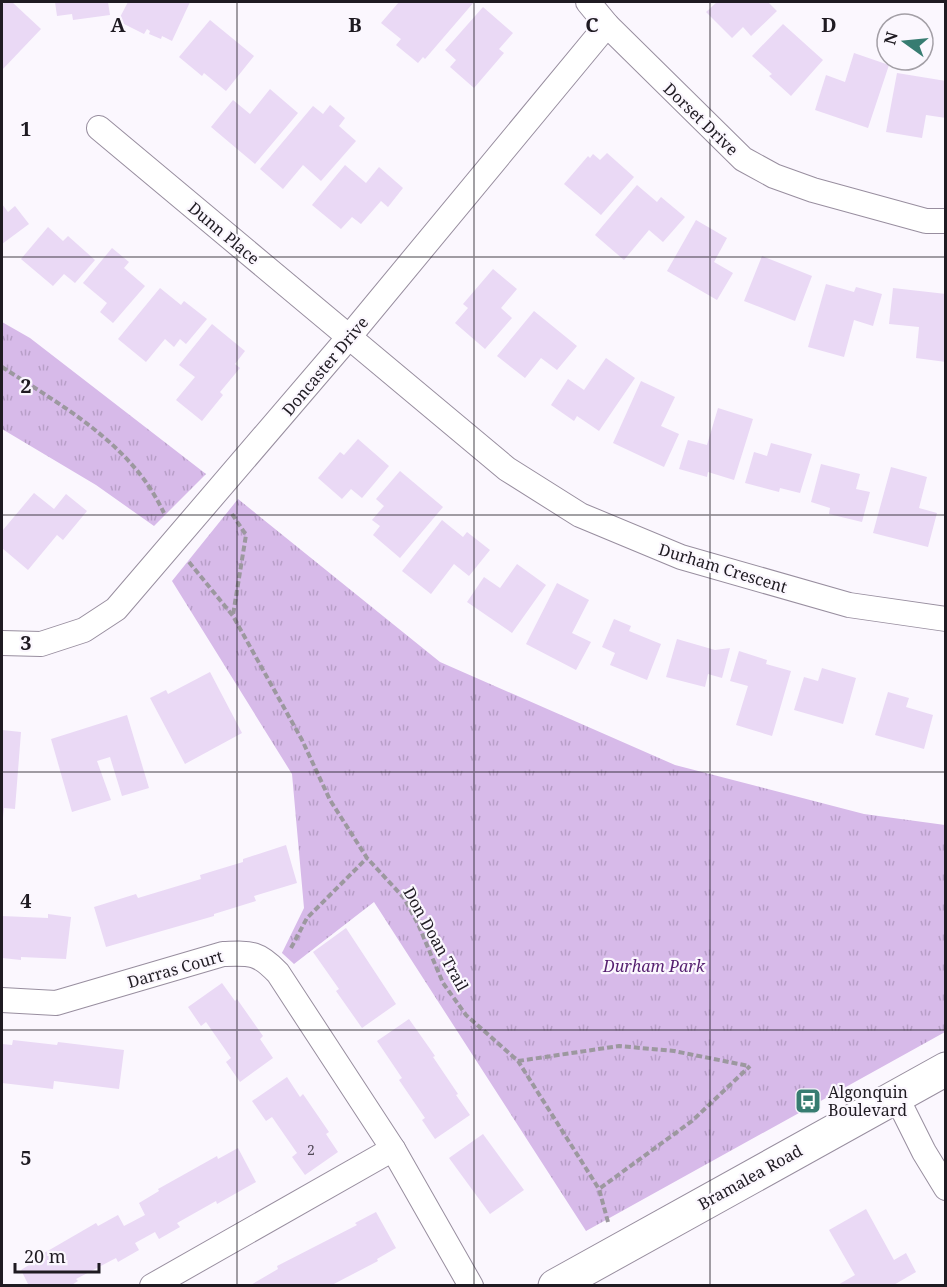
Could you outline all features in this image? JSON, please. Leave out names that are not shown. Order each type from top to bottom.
[{"type":"main road","name":"Bramalea Road","points":[[555,1286],[945,1069]]},
{"type":"street","name":"Dorset Drive","points":[[588,2],[607,25],[742,159],[774,176],[813,190],[926,221],[945,221]]},
{"type":"street","name":"Doncaster Drive","points":[[2,643],[41,644],[84,630],[116,609],[219,492],[607,25]]},
{"type":"street","name":"Dunn Place","points":[[99,128],[349,337]]},
{"type":"street","name":"Durham Crescent","points":[[349,337],[507,469],[580,515],[681,557],[849,605],[945,619]]},
{"type":"street","name":"Darras Court","points":[[2,1000],[56,1003],[223,954],[244,953],[264,958],[278,973],[393,1149],[471,1286]]},
{"type":"street","points":[[896,1096],[945,1188]]},
{"type":"street","points":[[152,1286],[393,1149]]},
{"type":"path","points":[[2,367],[102,435],[125,457],[148,485],[169,521]]},
{"type":"path","points":[[219,492],[246,535],[232,616]]},
{"type":"path","name":"Don Doan Trail","points":[[186,559],[232,616],[302,740],[330,800],[367,858],[404,898],[418,924],[443,983],[466,1015],[518,1061],[599,1189],[616,1252]]},
{"type":"path","points":[[278,973],[307,918],[367,858]]},
{"type":"path","points":[[518,1061],[619,1046],[674,1051],[750,1066],[692,1121],[599,1189]]},
{"type":"green space","points":[[2,322],[30,338],[206,474],[154,526],[96,485],[2,429]]},
{"type":"green space","name":"Durham Park","points":[[238,499],[440,662],[675,765],[864,814],[945,825],[945,1032],[586,1231],[374,902],[294,964],[282,953],[304,908],[292,774],[172,581]]},
{"type":"building","points":[[5,2],[12,2],[41,29],[2,70],[2,5]]},
{"type":"building","points":[[55,2],[108,2],[110,15],[73,20],[72,14],[57,16]]},
{"type":"building","points":[[128,2],[190,2],[172,41],[162,36],[161,39],[149,34],[150,31],[147,29],[144,34],[118,21]]},
{"type":"building","points":[[399,2],[474,2],[425,59],[423,57],[418,63],[396,45],[401,39],[381,23]]},
{"type":"building","points":[[717,2],[768,2],[777,11],[751,36],[743,27],[732,38],[706,12]]},
{"type":"building","points":[[483,7],[513,33],[499,49],[504,53],[474,88],[450,67],[456,60],[445,50]]},
{"type":"building","points":[[210,20],[254,56],[226,91],[204,73],[202,76],[179,57]]},
{"type":"building","points":[[783,24],[823,60],[791,96],[752,56]]},
{"type":"building","points":[[854,53],[875,60],[875,72],[887,72],[868,128],[815,110],[826,75],[845,82]]},
{"type":"building","points":[[897,73],[946,81],[946,118],[926,115],[922,138],[886,132]]},
{"type":"building","points":[[270,89],[298,113],[255,164],[211,127],[233,100],[250,114]]},
{"type":"building","points":[[330,105],[345,118],[339,126],[356,141],[321,181],[303,165],[283,189],[260,169],[313,106],[323,114]]},
{"type":"building","points":[[607,153],[634,177],[601,215],[564,184],[588,156],[590,158],[593,154],[600,160]]},
{"type":"building","points":[[345,165],[366,183],[379,167],[403,188],[388,207],[381,201],[361,224],[352,217],[341,229],[312,205]]},
{"type":"building","points":[[637,185],[657,202],[661,197],[685,217],[663,242],[649,230],[624,260],[595,235]]},
{"type":"building","points":[[2,204],[8,212],[15,206],[29,224],[2,244]]},
{"type":"building","points":[[696,220],[727,238],[714,262],[733,273],[717,300],[667,271]]},
{"type":"building","points":[[48,227],[63,241],[68,236],[95,260],[75,283],[64,274],[53,286],[21,259]]},
{"type":"building","points":[[112,248],[129,262],[124,268],[145,286],[113,323],[100,312],[107,303],[83,283]]},
{"type":"building","points":[[762,256],[812,276],[795,321],[744,301]]},
{"type":"building","points":[[493,269],[517,289],[501,308],[512,318],[485,349],[455,323],[468,308],[463,304]]},
{"type":"building","points":[[826,284],[854,292],[856,287],[882,294],[873,326],[854,320],[844,357],[808,347]]},
{"type":"building","points":[[160,288],[181,305],[184,301],[207,319],[186,344],[180,339],[174,347],[165,339],[146,362],[118,339]]},
{"type":"building","points":[[893,288],[946,294],[946,362],[916,358],[919,327],[889,324]]},
{"type":"building","points":[[534,311],[577,346],[557,370],[541,358],[525,378],[497,356]]},
{"type":"building","points":[[212,324],[245,351],[235,364],[240,368],[220,392],[223,395],[202,421],[176,400],[195,377],[179,365]]},
{"type":"building","points":[[606,358],[635,378],[599,431],[577,416],[574,421],[551,405],[568,379],[584,390]]},
{"type":"building","points":[[641,381],[675,397],[661,426],[679,434],[664,467],[613,443]]},
{"type":"building","points":[[718,408],[753,419],[734,480],[708,472],[707,477],[679,469],[688,440],[707,445]]},
{"type":"building","points":[[358,439],[389,466],[362,498],[351,489],[342,499],[318,478],[340,452],[344,455]]},
{"type":"building","points":[[771,443],[812,454],[800,493],[780,488],[779,492],[745,483],[754,452],[767,456]]},
{"type":"building","points":[[821,464],[860,474],[856,489],[870,492],[862,522],[829,514],[830,508],[811,502]]},
{"type":"building","points":[[891,467],[927,477],[919,508],[937,513],[928,547],[873,533]]},
{"type":"building","points":[[400,471],[443,507],[400,558],[373,535],[380,526],[372,520],[384,506],[376,499]]},
{"type":"building","points":[[34,493],[54,509],[66,494],[87,511],[63,540],[57,535],[28,570],[2,548],[2,529]]},
{"type":"building","points":[[442,520],[463,537],[467,532],[490,550],[469,576],[454,564],[431,594],[402,571]]},
{"type":"building","points":[[517,564],[546,585],[512,633],[467,602],[484,577],[500,588]]},
{"type":"building","points":[[557,583],[589,600],[572,633],[591,642],[576,670],[526,644]]},
{"type":"building","points":[[614,619],[631,626],[629,631],[661,644],[647,680],[610,665],[615,653],[602,647]]},
{"type":"building","points":[[677,639],[715,650],[730,648],[722,678],[708,674],[705,687],[666,677]]},
{"type":"building","points":[[739,651],[767,660],[766,664],[791,671],[772,736],[736,725],[748,686],[730,681]]},
{"type":"building","points":[[822,668],[856,678],[843,724],[794,710],[804,677],[818,681]]},
{"type":"building","points":[[210,672],[242,733],[185,764],[150,698],[166,690],[168,694]]},
{"type":"building","points":[[888,692],[909,698],[906,707],[933,715],[924,749],[875,735]]},
{"type":"building","points":[[127,715],[149,788],[122,796],[110,757],[97,761],[111,800],[72,812],[51,739]]},
{"type":"building","points":[[2,730],[21,732],[15,809],[4,808],[3,818],[2,818]]},
{"type":"building","points":[[286,845],[297,883],[254,896],[256,901],[214,914],[214,916],[106,947],[94,907],[136,894],[138,898],[201,879],[200,875],[243,862],[243,859]]},
{"type":"building","points":[[48,914],[71,917],[66,959],[2,958],[2,916],[48,918]]},
{"type":"building","points":[[346,928],[396,1004],[362,1028],[336,991],[339,989],[313,952]]},
{"type":"building","points":[[222,983],[235,1001],[237,999],[263,1036],[260,1039],[273,1058],[240,1082],[226,1062],[231,1058],[206,1022],[201,1026],[188,1007]]},
{"type":"building","points":[[409,1019],[435,1056],[433,1057],[470,1115],[435,1139],[422,1120],[425,1118],[399,1080],[402,1078],[377,1041]]},
{"type":"building","points":[[13,1040],[57,1045],[58,1042],[124,1050],[119,1089],[54,1081],[53,1089],[2,1083],[2,1044],[12,1045]]},
{"type":"building","points":[[287,1077],[300,1097],[303,1094],[329,1132],[326,1134],[338,1152],[305,1175],[292,1157],[297,1153],[272,1117],[266,1121],[252,1101]]},
{"type":"building","points":[[483,1134],[524,1190],[490,1214],[449,1158]]},
{"type":"building","points":[[238,1148],[256,1182],[177,1223],[180,1227],[159,1239],[155,1232],[135,1243],[139,1250],[118,1262],[116,1258],[76,1279],[78,1281],[70,1286],[29,1286],[21,1270],[40,1258],[39,1256],[96,1223],[98,1226],[118,1215],[124,1226],[145,1215],[139,1203],[159,1191],[158,1189],[217,1156],[218,1159]]},
{"type":"building","points":[[866,1209],[894,1260],[906,1253],[916,1272],[892,1286],[836,1286],[855,1275],[829,1230]]},
{"type":"building","points":[[376,1212],[396,1248],[377,1259],[378,1261],[330,1286],[249,1286],[278,1269],[277,1266],[357,1225],[355,1223]]},
{"type":"place","name":"Algonquin Boulevard","points":[[808,1101]]}]
